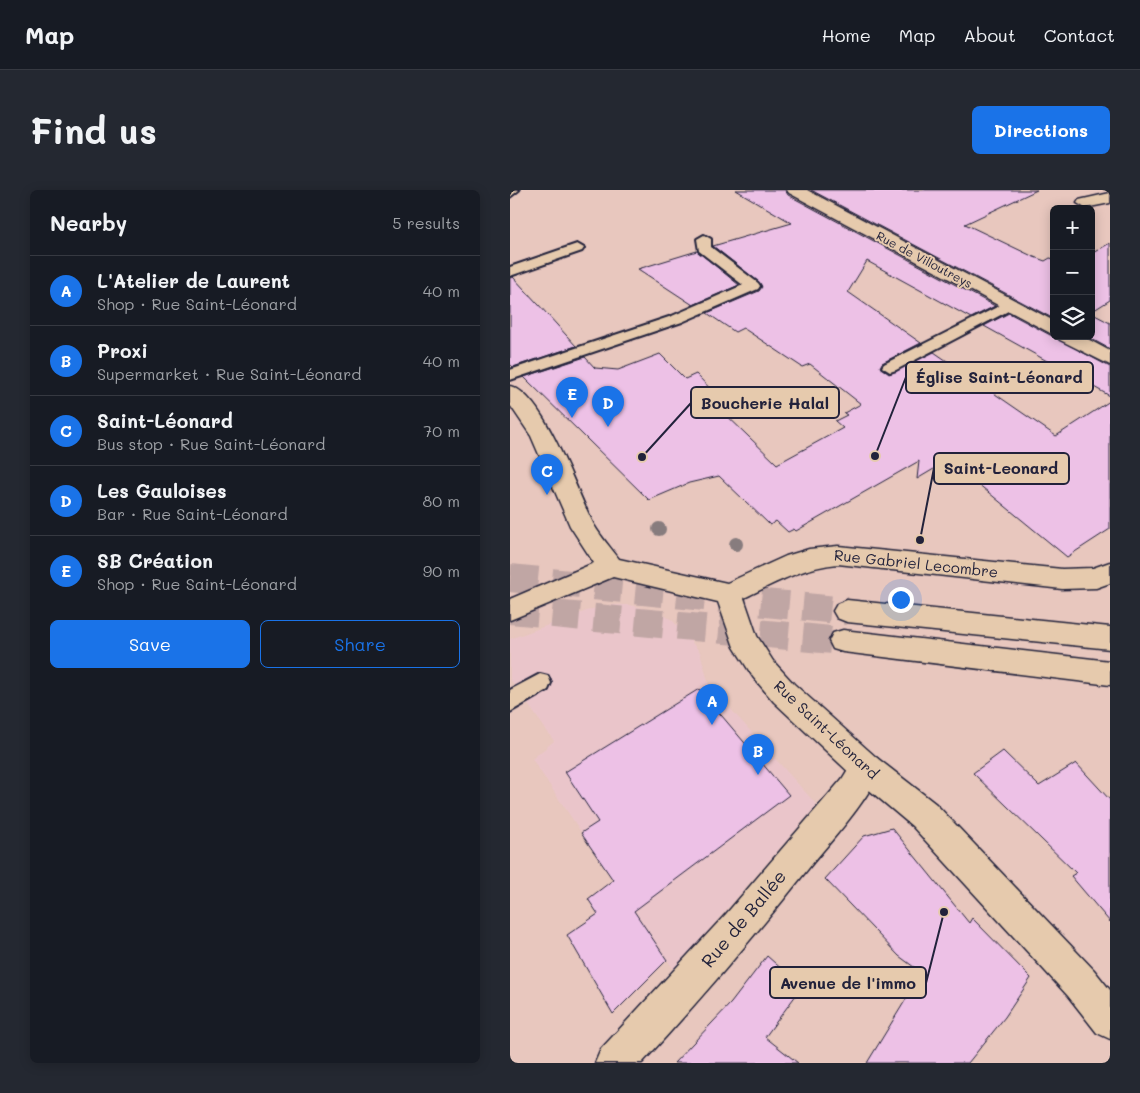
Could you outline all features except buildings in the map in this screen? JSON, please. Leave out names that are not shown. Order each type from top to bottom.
[{"type":"main road","name":"Rue de Villoutreys","points":[[794,190],[1050,327]]},
{"type":"main road","points":[[1085,203],[1110,198]]},
{"type":"main road","points":[[1074,340],[1110,359]]},
{"type":"main road","points":[[510,392],[525,407],[539,429],[579,520],[611,567]]},
{"type":"main road","name":"Rue Gabriel Lecombre","points":[[730,594],[804,558],[838,554],[1062,579],[1096,578],[1110,572]]},
{"type":"main road","points":[[510,610],[611,567],[730,594]]},
{"type":"main road","name":"Rue Saint-Léonard","points":[[730,594],[744,639],[763,669],[813,722],[924,815],[1080,983],[1110,1020]]},
{"type":"main road","points":[[847,610],[1110,638]]},
{"type":"main road","points":[[843,641],[1110,673]]},
{"type":"main road","name":"Rue de Ballée","points":[[614,1063],[666,1009],[739,927],[853,789],[866,768]]},
{"type":"lane","points":[[510,193],[513,190]]},
{"type":"lane","points":[[510,375],[677,319],[739,294],[753,286],[704,248],[704,238]]},
{"type":"lane","points":[[510,272],[577,248]]},
{"type":"lane","points":[[890,367],[1009,305]]},
{"type":"lane","points":[[510,702],[540,684]]},
{"type":"shaded area","points":[[612,605],[630,605],[659,612],[672,620],[700,652],[709,685],[817,805],[674,970],[532,759],[554,741],[510,679],[510,639],[592,609]]},
{"type":"tunnel","points":[[510,578],[847,611]]},
{"type":"tunnel","points":[[510,610],[843,641]]},
{"type":"place","name":"SB Création","points":[[572,418]]},
{"type":"place","name":"Les Gauloises","points":[[608,427]]},
{"type":"place","name":"Église Saint-Léonard","points":[[875,456]]},
{"type":"place","name":"Boucherie Halal","points":[[642,457]]},
{"type":"place","name":"Saint-Léonard","points":[[547,495]]},
{"type":"place","name":"Saint-Leonard","points":[[920,540]]},
{"type":"place","name":"L'Atelier de Laurent","points":[[712,725]]},
{"type":"place","name":"Proxi","points":[[758,775]]},
{"type":"place","name":"Avenue de l'immo","points":[[944,912]]}]
